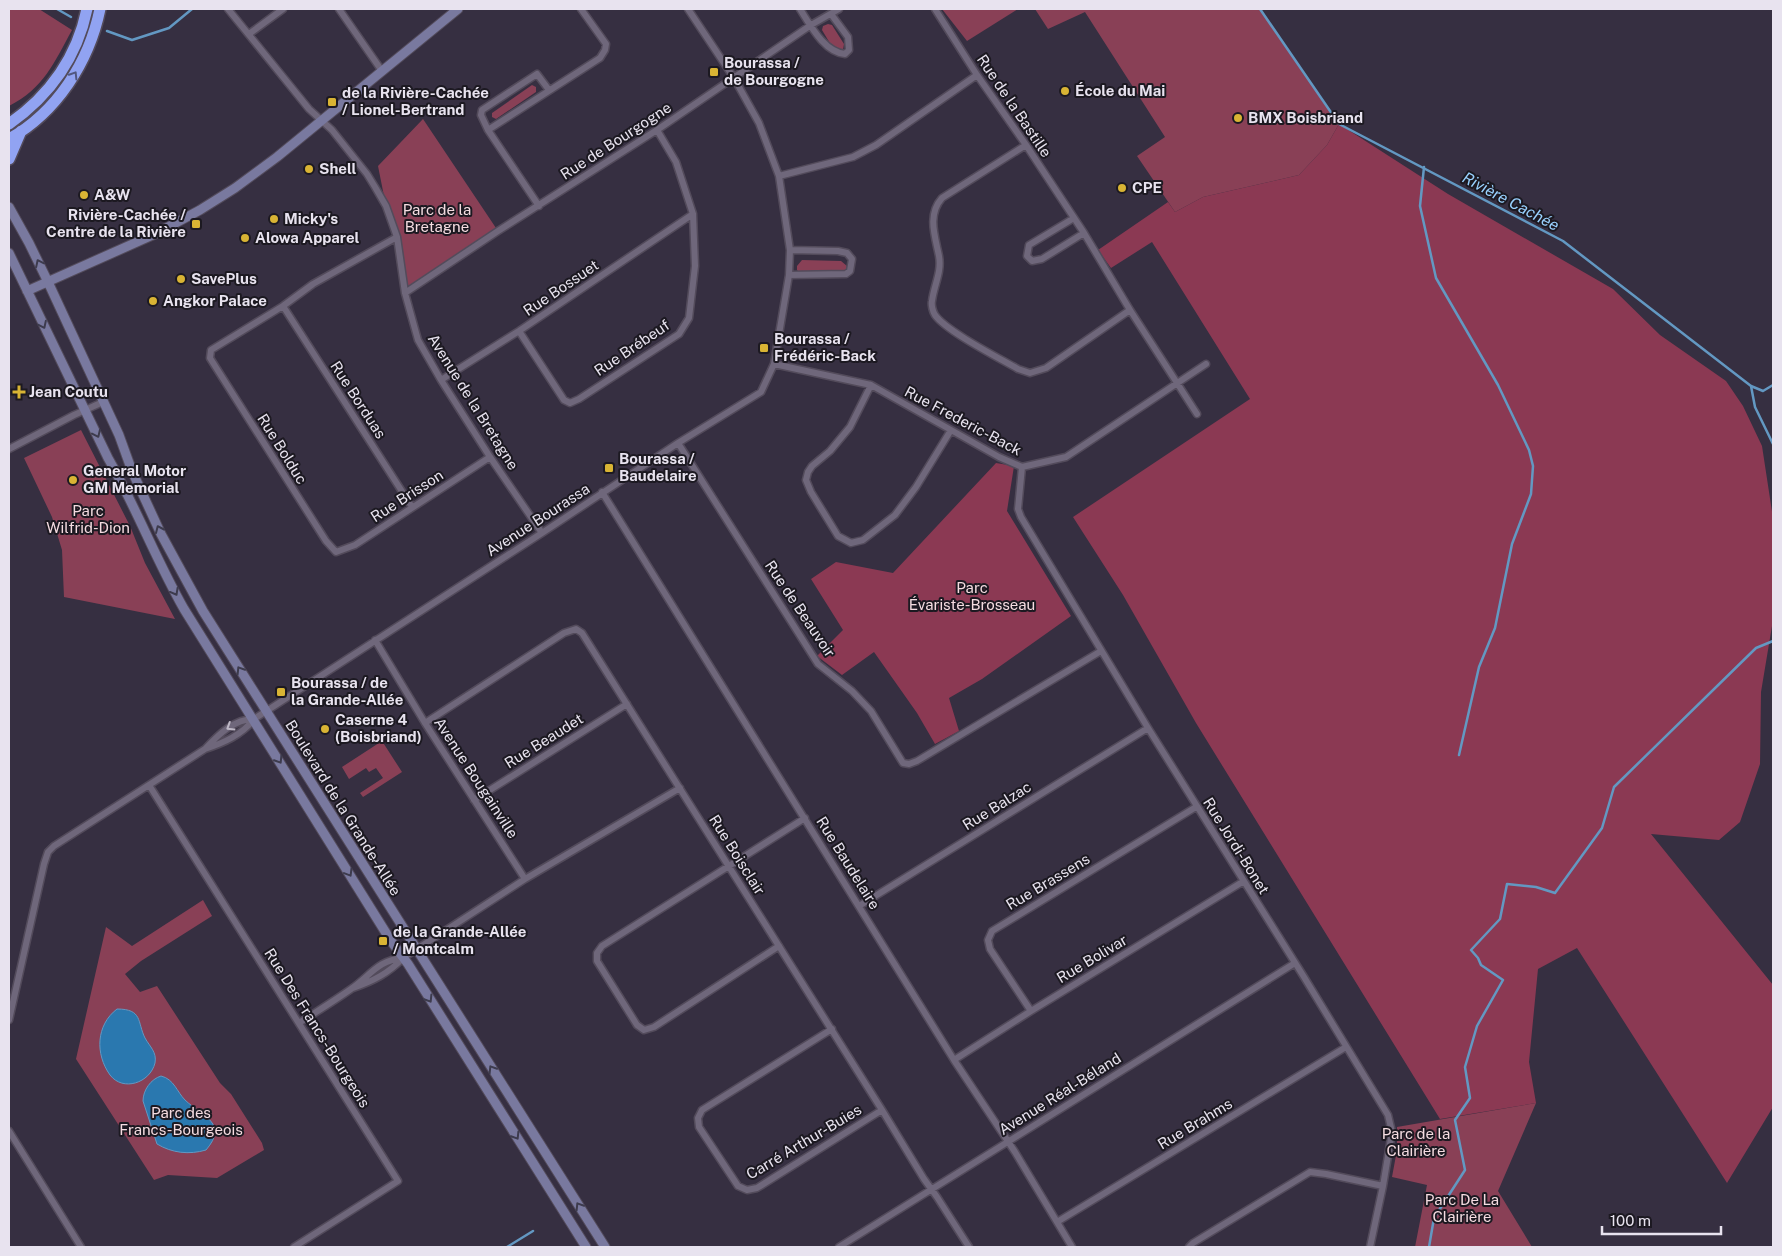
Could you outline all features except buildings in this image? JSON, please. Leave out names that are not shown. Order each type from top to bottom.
[{"type":"highway","points":[[9,124],[36,102],[59,76],[77,42],[86,9]]},
{"type":"highway","points":[[9,139],[49,108],[74,75],[90,42],[100,9]]},
{"type":"highway","points":[[9,159],[21,131]]},
{"type":"street","name":"Avenue de la Bretagne","points":[[228,9],[309,109],[332,130],[367,174],[386,206],[398,237],[405,293],[418,340],[490,457],[542,533]]},
{"type":"street","points":[[249,34],[283,9]]},
{"type":"street","points":[[339,9],[382,71]]},
{"type":"street","points":[[27,292],[155,234],[209,204],[263,168],[458,9]]},
{"type":"street","points":[[488,130],[600,58],[606,50],[606,44],[581,9]]},
{"type":"street","name":"Avenue Bourassa","points":[[254,719],[542,533],[602,492],[761,392],[774,364],[789,275],[790,250],[778,176],[759,123],[734,78],[688,9]]},
{"type":"street","points":[[800,9],[829,48],[836,53],[845,54],[849,50],[848,36],[832,14]]},
{"type":"street","name":"Rue de Bourgogne","points":[[405,293],[656,130],[811,25],[839,9]]},
{"type":"street","name":"Rue de la Bastille","points":[[934,9],[1084,233],[1130,310],[1198,414]]},
{"type":"street","points":[[539,206],[488,130],[481,115],[482,110],[537,74],[549,90]]},
{"type":"street","points":[[778,176],[853,157],[876,144],[977,75]]},
{"type":"street","name":"Rue Brébeuf","points":[[519,331],[564,400],[570,403],[679,334],[689,318],[694,266],[693,214],[676,162],[656,130]]},
{"type":"street","points":[[1026,145],[942,198],[936,205],[932,221],[940,260],[938,280],[932,302],[934,314],[954,331],[1018,369],[1030,373],[1046,368],[1130,310]]},
{"type":"street","name":"Boulevard de la Grande-Allée","points":[[9,207],[30,243],[161,534],[202,611],[605,1247]]},
{"type":"street","name":"Rue Bossuet","points":[[441,380],[519,331],[693,214]]},
{"type":"street","points":[[1074,218],[1030,245],[1027,256],[1032,260],[1042,259],[1084,233]]},
{"type":"street","points":[[283,306],[313,284],[398,237]]},
{"type":"street","points":[[789,275],[846,274],[850,271],[852,259],[848,253],[838,251],[790,250]]},
{"type":"street","name":"Boulevard de la Grande-Allée","points":[[9,253],[173,589],[391,941],[586,1247]]},
{"type":"street","name":"Rue Bolduc","points":[[283,306],[212,350],[210,358],[326,541],[336,552]]},
{"type":"street","name":"Rue Borduas","points":[[283,306],[412,508]]},
{"type":"street","name":"Rue Frederic-Back","points":[[774,364],[871,385],[999,458],[1022,467],[1066,456],[1206,364]]},
{"type":"street","points":[[871,385],[850,427],[830,451],[812,466],[806,480],[811,492],[838,536],[851,543],[863,540],[895,515],[916,487],[951,430]]},
{"type":"street","points":[[9,449],[103,402]]},
{"type":"street","name":"Rue de Beauvoir","points":[[678,443],[818,664],[852,691],[871,711],[903,762],[909,764],[916,761],[1101,651]]},
{"type":"street","name":"Rue Brisson","points":[[336,552],[355,545],[490,457]]},
{"type":"street","name":"Rue Jordi-Bonet","points":[[1022,467],[1018,509],[1021,517],[1196,807],[1244,881],[1388,1115],[1392,1132],[1370,1247]]},
{"type":"street","name":"Rue Baudelaire","points":[[602,492],[954,1060],[1008,1141],[1072,1247]]},
{"type":"street","name":"Rue Boisclair","points":[[425,722],[564,634],[576,629],[582,633],[969,1247]]},
{"type":"street","name":"Avenue Bougainville","points":[[375,640],[474,800],[526,878]]},
{"type":"street","name":"Rue Beaudet","points":[[474,800],[627,704]]},
{"type":"street","points":[[9,1020],[29,924],[46,856],[59,843],[205,749],[221,744],[248,726],[254,719]]},
{"type":"street","name":"Rue Balzac","points":[[859,906],[1148,728]]},
{"type":"street","name":"Rue Des Francs-Bourgeois","points":[[149,785],[398,1181],[294,1247]]},
{"type":"street","points":[[299,1023],[353,988],[367,974],[391,959],[403,958],[526,878],[680,788]]},
{"type":"street","name":"Rue Brassens","points":[[1031,1011],[990,949],[988,940],[992,931],[1196,807]]},
{"type":"street","points":[[780,946],[654,1027],[644,1030],[637,1025],[597,961],[597,953],[602,946],[804,818]]},
{"type":"street","name":"Rue Bolivar","points":[[954,1060],[1244,881]]},
{"type":"street","name":"Avenue Réal-Béland","points":[[839,1247],[1295,963]]},
{"type":"street","name":"Carré Arthur-Buies","points":[[832,1029],[702,1110],[698,1118],[699,1127],[738,1186],[747,1190],[757,1188],[882,1110]]},
{"type":"street","name":"Rue Brahms","points":[[1057,1222],[1346,1047]]},
{"type":"street","points":[[9,1131],[81,1247]]},
{"type":"street","points":[[1189,1247],[1310,1172],[1383,1186]]},
{"type":"green space","points":[[9,9],[39,9],[72,30],[40,83],[21,99],[9,106]]},
{"type":"green space","points":[[942,9],[1018,9],[967,41]]},
{"type":"green space","points":[[1035,9],[1260,9],[1339,124],[1327,145],[1299,175],[1203,197],[1175,212],[1137,156],[1165,137],[1085,12],[1048,29]]},
{"type":"green space","points":[[832,25],[844,44],[843,50],[840,52],[834,50],[822,30],[823,26]]},
{"type":"green space","points":[[532,85],[536,87],[536,92],[496,119],[492,117],[492,113]]},
{"type":"green space","name":"Parc de la Bretagne","points":[[423,119],[498,231],[405,293],[397,237],[386,206],[378,166]]},
{"type":"green space","points":[[1339,124],[1448,194],[1613,289],[1660,335],[1726,381],[1743,406],[1762,446],[1773,518],[1773,620],[1761,692],[1760,764],[1740,822],[1719,840],[1651,834],[1773,985],[1773,1107],[1727,1183],[1577,948],[1538,969],[1529,1062],[1536,1103],[1440,1119],[1196,723],[1123,595],[1073,517],[1250,399],[1152,242],[1111,268],[1098,250],[1168,202],[1175,212],[1203,197],[1299,175],[1327,145]]},
{"type":"green space","points":[[802,260],[841,261],[847,266],[844,276],[801,274],[797,270],[797,266]]},
{"type":"green space","name":"Parc Wilfrid-Dion","points":[[81,430],[130,526],[145,563],[175,619],[64,597],[62,550],[52,517],[24,458]]},
{"type":"green space","name":"Parc Évariste-Brosseau","points":[[996,463],[1014,466],[1007,511],[1071,616],[982,679],[949,698],[959,731],[935,744],[917,713],[874,652],[842,675],[817,656],[843,630],[811,579],[836,562],[893,573]]},
{"type":"green space","points":[[382,741],[402,772],[363,797],[360,793],[383,778],[376,768],[369,772],[366,768],[349,779],[342,767]]},
{"type":"green space","name":"Parc des Francs-Bourgeois","points":[[203,900],[212,916],[141,961],[125,974],[140,992],[157,986],[220,1083],[231,1094],[262,1143],[264,1150],[217,1178],[168,1175],[154,1180],[76,1059],[106,927],[132,946]]},
{"type":"green space","name":"Parc De La Clairière","points":[[1536,1103],[1498,1191],[1532,1247],[1415,1247],[1427,1185],[1392,1177],[1397,1150],[1397,1127]]},
{"type":"water","points":[[117,1009],[131,1011],[135,1014],[155,1056],[155,1063],[148,1076],[136,1083],[122,1083],[115,1080],[105,1067],[102,1058],[100,1040],[102,1031],[105,1023]]},
{"type":"water","points":[[161,1076],[169,1080],[185,1100],[211,1121],[215,1133],[206,1150],[181,1152],[157,1144],[143,1101],[144,1093],[148,1086]]},
{"type":"waterway","name":"Rivière Cachée","points":[[57,9],[71,17]]},
{"type":"waterway","name":"Rivière Cachée","points":[[107,31],[132,40],[169,28],[192,9]]},
{"type":"waterway","name":"Rivière Cachée","points":[[1260,9],[1339,124],[1563,241],[1751,386],[1763,391],[1773,385]]},
{"type":"waterway","points":[[1424,167],[1420,206],[1436,278],[1498,385],[1529,450],[1533,466],[1531,494],[1512,544],[1495,628],[1479,667],[1459,755]]},
{"type":"waterway","points":[[1751,386],[1755,407],[1773,444]]},
{"type":"waterway","points":[[1429,1247],[1434,1218],[1465,1170],[1455,1120],[1470,1098],[1465,1067],[1477,1026],[1503,980],[1481,965],[1471,950],[1500,919],[1507,884],[1536,887],[1555,893],[1602,828],[1614,787],[1756,648],[1773,641]]},
{"type":"waterway","points":[[507,1247],[533,1231]]},
{"type":"place","name":"Bourassa / de Bourgogne","points":[[714,72]]},
{"type":"place","name":"École du Mai","points":[[1065,91]]},
{"type":"place","name":"de la Rivière-Cachée / Lionel-Bertrand","points":[[332,102]]},
{"type":"place","name":"BMX Boisbriand","points":[[1238,118]]},
{"type":"place","name":"Shell","points":[[309,169]]},
{"type":"place","name":"CPE","points":[[1122,188]]},
{"type":"place","name":"A&W","points":[[84,195]]},
{"type":"place","name":"Micky's","points":[[274,219]]},
{"type":"place","name":"Rivière-Cachée / Centre de la Rivière","points":[[196,224]]},
{"type":"place","name":"Alowa Apparel","points":[[245,238]]},
{"type":"place","name":"SavePlus","points":[[181,279]]},
{"type":"place","name":"Angkor Palace","points":[[153,301]]},
{"type":"place","name":"Bourassa / Frédéric-Back","points":[[764,348]]},
{"type":"place","name":"Jean Coutu","points":[[19,392]]},
{"type":"place","name":"Bourassa / Baudelaire","points":[[609,468]]},
{"type":"place","name":"General Motor GM Memorial","points":[[73,480]]},
{"type":"place","name":"Bourassa / de la Grande-Allée","points":[[281,692]]},
{"type":"place","name":"Caserne 4 (Boisbriand)","points":[[325,729]]},
{"type":"place","name":"de la Grande-Allée / Montcalm","points":[[383,941]]},
{"type":"park label","name":"Parc de la Clairière","points":[[1416,1142]]}]
